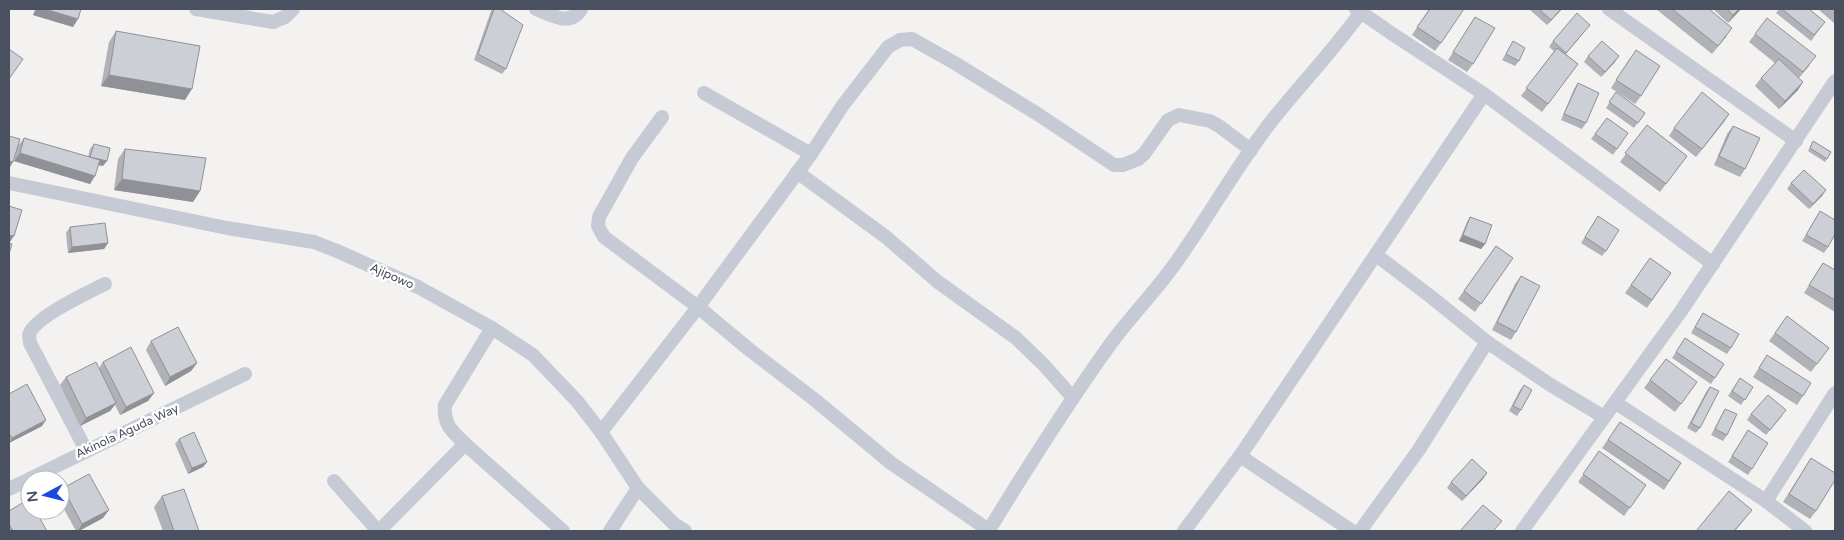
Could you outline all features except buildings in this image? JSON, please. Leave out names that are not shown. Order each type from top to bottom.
[{"type":"street","points":[[196,9],[273,22],[285,17],[293,9]]},
{"type":"street","points":[[536,9],[554,17],[567,19],[576,16],[581,9]]},
{"type":"street","points":[[1609,9],[1796,141]]},
{"type":"street","points":[[662,117],[632,158],[599,217],[598,226],[604,237],[698,307],[891,463],[990,531],[1037,451],[1073,398],[1126,324],[1177,261],[1224,188],[1270,124],[1340,41],[1358,10],[1484,94],[1713,264]]},
{"type":"street","points":[[601,432],[698,307],[888,47],[900,40],[912,39],[1036,113],[1114,165],[1123,165],[1138,159],[1144,154],[1168,120],[1179,116],[1210,121],[1251,150]]},
{"type":"street","points":[[1522,531],[1616,403],[1713,264],[1835,81]]},
{"type":"street","points":[[704,93],[811,154]]},
{"type":"street","points":[[1184,531],[1240,456],[1484,94]]},
{"type":"street","points":[[797,172],[886,237],[938,282],[1016,338],[1044,365],[1073,398]]},
{"type":"street","name":"Ajipowo","points":[[9,182],[228,228],[314,242],[418,287],[492,328],[533,356],[577,401],[601,432],[638,488],[674,524],[685,531]]},
{"type":"street","points":[[1376,256],[1430,296],[1486,342],[1604,418]]},
{"type":"street","points":[[86,450],[30,343],[29,335],[33,328],[48,315],[105,284]]},
{"type":"street","points":[[492,328],[445,405],[444,416],[448,427],[465,444],[563,531]]},
{"type":"street","points":[[1360,531],[1418,451],[1486,342]]},
{"type":"street","name":"Akinola Aguda Way","points":[[9,489],[245,374]]},
{"type":"street","points":[[1766,500],[1835,393]]},
{"type":"street","points":[[1616,403],[1766,500],[1805,531]]},
{"type":"street","points":[[334,481],[379,531],[465,444]]},
{"type":"street","points":[[1240,456],[1352,531]]},
{"type":"street","points":[[610,531],[638,488]]}]
